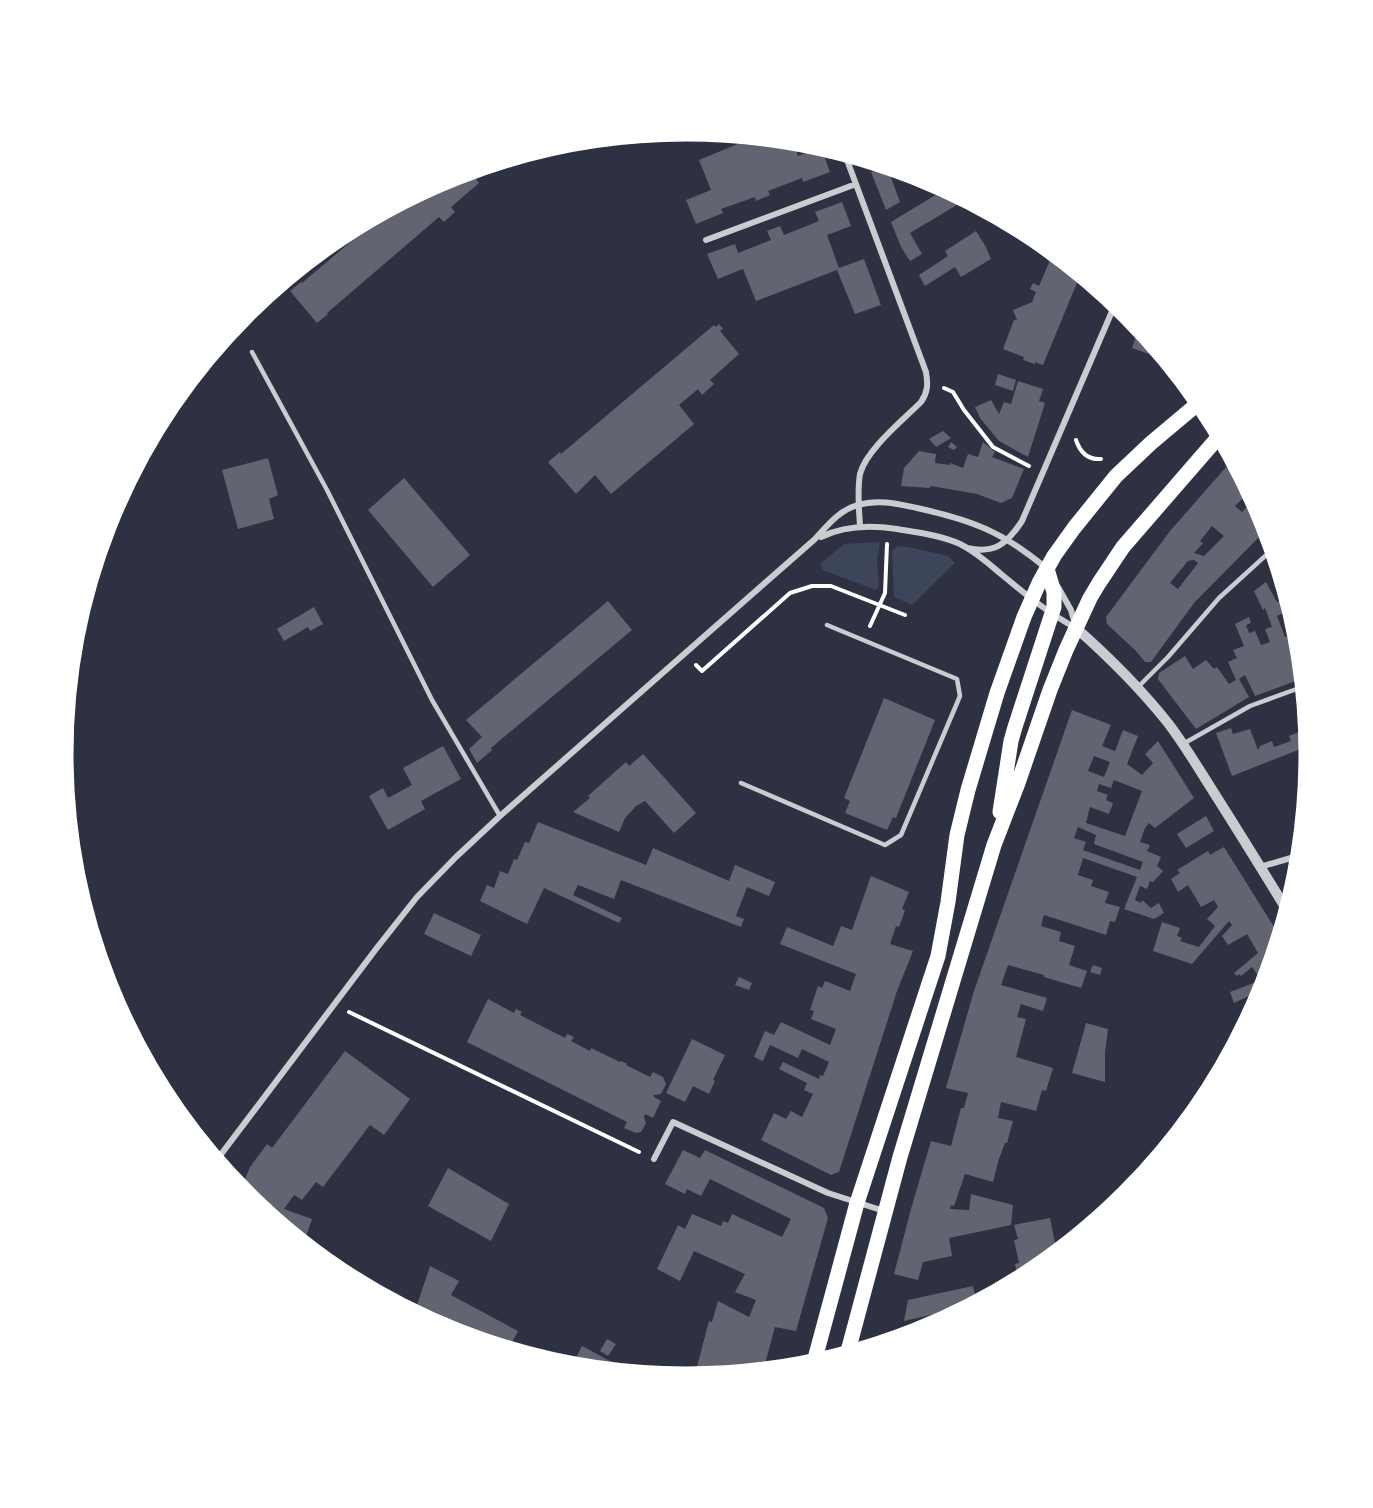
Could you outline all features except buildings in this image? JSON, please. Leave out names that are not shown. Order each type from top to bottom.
[{"type":"main road","points":[[816,1355],[857,1203],[938,956],[957,835],[968,790],[997,693],[1031,600],[1047,569],[1074,528],[1116,476],[1193,408]]},
{"type":"main road","points":[[849,1347],[927,1062],[994,845],[1050,690],[1076,628],[1099,583],[1123,548],[1215,441]]},
{"type":"main road","points":[[994,845],[1011,741],[1028,682],[1052,615],[1055,599],[1047,569]]},
{"type":"street","points":[[847,160],[928,381],[926,394],[921,402],[873,450],[866,461],[861,472],[859,489],[860,526]]},
{"type":"street","points":[[706,240],[856,184]]},
{"type":"street","points":[[967,548],[988,550],[994,548],[1008,540],[1022,521],[1112,311]]},
{"type":"street","points":[[221,1155],[417,897],[500,816],[815,539],[838,516],[850,508],[871,503],[893,503],[970,522],[1008,540],[1026,551],[1047,569],[1066,601],[1076,628]]},
{"type":"street","points":[[815,539],[838,530],[860,526],[891,528],[938,537],[967,548],[980,556],[1031,600],[1076,628],[1138,687],[1183,744],[1282,903]]},
{"type":"street","points":[[1260,867],[1292,858]]},
{"type":"street","points":[[654,1159],[673,1122],[828,1193],[885,1211]]},
{"type":"lane","points":[[252,352],[327,490],[432,700],[500,816]]},
{"type":"lane","points":[[1138,687],[1168,657],[1219,598],[1267,554]]},
{"type":"lane","points":[[741,783],[885,845],[901,835],[960,696],[957,679],[827,625]]},
{"type":"lane","points":[[1183,744],[1250,706],[1297,689]]},
{"type":"path","points":[[928,381],[953,392],[993,447],[1043,473]]},
{"type":"path","points":[[1075,437],[1079,448],[1085,455],[1095,460],[1137,455]]},
{"type":"path","points":[[864,640],[885,592],[886,546],[891,528]]},
{"type":"path","points":[[685,653],[702,670],[790,593],[812,586],[831,586],[905,615]]},
{"type":"path","points":[[334,1005],[654,1159]]},
{"type":"shaded area","points":[[880,542],[877,560],[879,586],[876,590],[823,570],[820,564],[844,544]]},
{"type":"shaded area","points":[[897,546],[948,556],[955,563],[912,605],[894,597],[892,551]]}]
